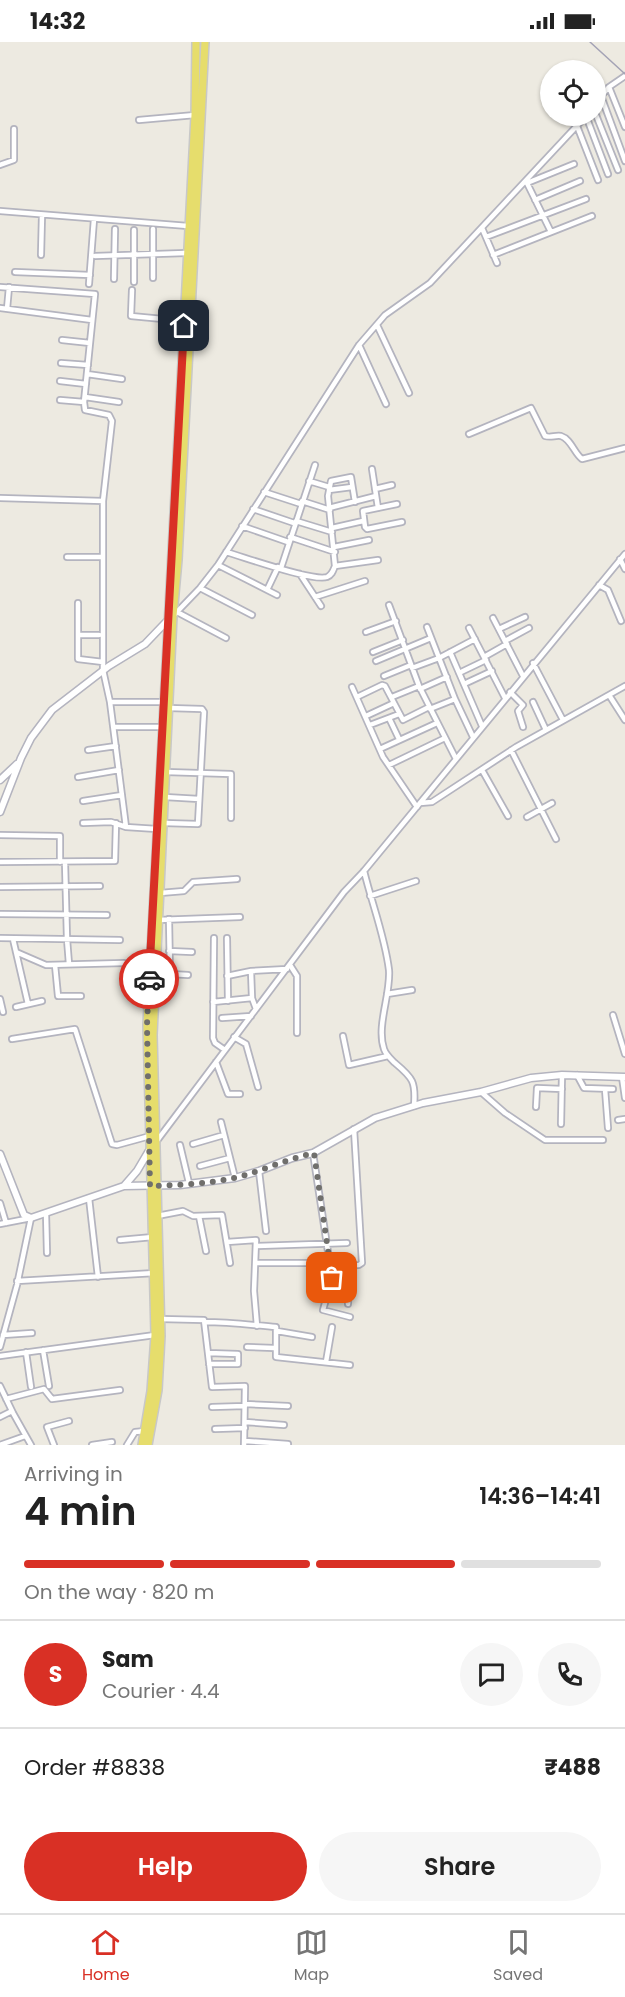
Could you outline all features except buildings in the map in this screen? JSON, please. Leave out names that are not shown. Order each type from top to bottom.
[{"type":"main road","points":[[142,1445],[152,1391],[155,1335],[153,1035],[164,823],[166,705],[172,616],[186,253],[195,115],[196,42]]},
{"type":"main road","points":[[178,476],[205,42]]},
{"type":"main road","points":[[148,1445],[158,1390],[161,1319],[158,1215],[153,1186],[147,1025],[162,727],[166,705]]},
{"type":"street","points":[[606,90],[625,76]]},
{"type":"street","points":[[609,87],[625,127]]},
{"type":"street","points":[[606,110],[625,161]]},
{"type":"street","points":[[139,120],[195,115]]},
{"type":"street","points":[[0,812],[31,738],[52,710],[103,670],[145,644],[200,588],[218,565],[359,345],[385,315],[430,284],[577,126],[598,180]]},
{"type":"street","points":[[590,126],[608,174]]},
{"type":"street","points":[[600,126],[618,170]]},
{"type":"street","points":[[0,165],[14,160],[14,129]]},
{"type":"street","points":[[527,182],[574,164]]},
{"type":"street","points":[[536,200],[580,181]]},
{"type":"street","points":[[527,182],[551,232]]},
{"type":"street","points":[[486,237],[586,199]]},
{"type":"street","points":[[0,210],[188,226]]},
{"type":"street","points":[[41,255],[42,215]]},
{"type":"street","points":[[493,255],[592,216]]},
{"type":"street","points":[[89,284],[94,219]]},
{"type":"street","points":[[482,228],[497,263]]},
{"type":"street","points":[[114,279],[115,229]]},
{"type":"street","points":[[153,229],[153,278]]},
{"type":"street","points":[[134,230],[134,282]]},
{"type":"street","points":[[95,256],[186,253]]},
{"type":"street","points":[[15,272],[90,275]]},
{"type":"street","points":[[0,286],[92,293],[95,297],[85,410],[109,416],[112,421],[103,501],[103,670],[114,727],[126,827]]},
{"type":"street","points":[[8,309],[9,287]]},
{"type":"street","points":[[132,290],[131,316],[184,321]]},
{"type":"street","points":[[0,308],[92,320]]},
{"type":"street","points":[[377,325],[409,393]]},
{"type":"street","points":[[62,340],[90,343]]},
{"type":"street","points":[[359,345],[386,404]]},
{"type":"street","points":[[61,363],[88,364]]},
{"type":"street","points":[[87,374],[122,379]]},
{"type":"street","points":[[60,381],[86,384]]},
{"type":"street","points":[[60,400],[119,402]]},
{"type":"street","points":[[469,434],[531,408],[545,436],[549,438],[558,435],[566,439],[582,459],[625,448]]},
{"type":"street","points":[[267,590],[279,567],[315,465]]},
{"type":"street","points":[[372,470],[378,508]]},
{"type":"street","points":[[226,552],[300,574],[321,578],[327,576],[332,574],[335,566],[329,488],[332,480],[351,477],[355,502]]},
{"type":"street","points":[[309,481],[329,488],[352,487]]},
{"type":"street","points":[[375,489],[392,485]]},
{"type":"street","points":[[264,492],[330,509],[376,496]]},
{"type":"street","points":[[0,498],[103,501]]},
{"type":"street","points":[[397,504],[363,512],[363,521],[367,529],[402,522]]},
{"type":"street","points":[[253,509],[332,530],[363,521]]},
{"type":"street","points":[[242,526],[289,540],[335,550],[369,540]]},
{"type":"street","points":[[12,1039],[75,1029],[112,1144],[153,1139],[216,1062],[344,892],[364,872],[533,663],[625,554]]},
{"type":"street","points":[[67,556],[103,557]]},
{"type":"street","points":[[620,559],[625,570]]},
{"type":"street","points":[[335,566],[378,560]]},
{"type":"street","points":[[218,565],[277,595]]},
{"type":"street","points":[[300,574],[321,606]]},
{"type":"street","points":[[315,597],[365,581]]},
{"type":"street","points":[[600,585],[608,590],[621,621]]},
{"type":"street","points":[[200,588],[252,615]]},
{"type":"street","points":[[78,603],[79,660],[103,662]]},
{"type":"street","points":[[389,605],[420,687],[456,759]]},
{"type":"street","points":[[172,616],[226,638]]},
{"type":"street","points":[[499,629],[525,617]]},
{"type":"street","points":[[493,618],[523,676]]},
{"type":"street","points":[[366,632],[396,621]]},
{"type":"street","points":[[427,627],[455,699],[473,737]]},
{"type":"street","points":[[469,628],[505,698]]},
{"type":"street","points":[[459,673],[529,628]]},
{"type":"street","points":[[78,635],[99,635]]},
{"type":"street","points":[[376,661],[431,638]]},
{"type":"street","points":[[384,676],[439,658],[475,639]]},
{"type":"street","points":[[373,652],[403,640]]},
{"type":"street","points":[[450,652],[482,726]]},
{"type":"street","points":[[533,663],[563,720]]},
{"type":"street","points":[[464,684],[492,671]]},
{"type":"street","points":[[392,697],[447,677]]},
{"type":"street","points":[[357,697],[384,685],[403,720],[455,699]]},
{"type":"street","points":[[418,805],[432,802],[511,750],[625,686]]},
{"type":"street","points":[[352,687],[380,749],[418,805]]},
{"type":"street","points":[[510,692],[523,705],[518,712],[524,727]]},
{"type":"street","points":[[609,695],[625,720]]},
{"type":"street","points":[[110,702],[166,705],[203,710],[198,824],[164,823]]},
{"type":"street","points":[[533,702],[546,730]]},
{"type":"street","points":[[366,716],[394,703]]},
{"type":"street","points":[[370,725],[399,714]]},
{"type":"street","points":[[389,718],[399,739]]},
{"type":"street","points":[[380,749],[436,723]]},
{"type":"street","points":[[114,727],[162,727]]},
{"type":"street","points":[[389,765],[445,738]]},
{"type":"street","points":[[88,750],[116,746]]},
{"type":"street","points":[[511,750],[556,839]]},
{"type":"street","points":[[0,780],[19,763]]},
{"type":"street","points":[[78,777],[119,770]]},
{"type":"street","points":[[482,770],[508,816]]},
{"type":"street","points":[[166,772],[231,774],[231,818]]},
{"type":"street","points":[[83,801],[122,795]]},
{"type":"street","points":[[165,797],[199,799]]},
{"type":"street","points":[[527,817],[552,804]]},
{"type":"street","points":[[82,823],[111,822],[126,827],[157,828]]},
{"type":"street","points":[[0,862],[115,861],[116,823]]},
{"type":"street","points":[[0,835],[60,836],[66,886],[66,939],[69,964]]},
{"type":"street","points":[[364,872],[389,971],[382,1042],[388,1056],[413,1081],[414,1106]]},
{"type":"street","points":[[160,893],[184,891],[193,882],[237,879]]},
{"type":"street","points":[[370,896],[416,881]]},
{"type":"street","points":[[0,887],[100,886]]},
{"type":"street","points":[[0,914],[107,915]]},
{"type":"street","points":[[159,920],[240,917]]},
{"type":"street","points":[[169,919],[171,974],[188,975]]},
{"type":"street","points":[[0,938],[120,940]]},
{"type":"street","points":[[214,938],[214,1041],[225,1050]]},
{"type":"street","points":[[227,938],[228,1001]]},
{"type":"street","points":[[13,939],[28,1004]]},
{"type":"street","points":[[170,951],[192,952]]},
{"type":"street","points":[[16,952],[42,964],[124,963]]},
{"type":"street","points":[[55,965],[58,996],[81,996]]},
{"type":"street","points":[[227,976],[289,967]]},
{"type":"street","points":[[289,967],[297,976],[297,1034]]},
{"type":"street","points":[[250,971],[252,998],[256,1009]]},
{"type":"street","points":[[387,994],[412,990]]},
{"type":"street","points":[[213,1002],[252,998]]},
{"type":"street","points":[[0,999],[3,1012]]},
{"type":"street","points":[[16,1007],[42,1001]]},
{"type":"street","points":[[613,1014],[625,1054]]},
{"type":"street","points":[[222,1018],[251,1016]]},
{"type":"street","points":[[343,1036],[349,1065],[388,1056]]},
{"type":"street","points":[[234,1037],[246,1044],[258,1088]]},
{"type":"street","points":[[216,1062],[228,1094],[240,1094]]},
{"type":"street","points":[[561,1124],[562,1075]]},
{"type":"street","points":[[0,1224],[31,1218],[124,1186],[153,1186],[236,1178],[292,1158],[314,1153],[375,1118],[414,1106],[481,1092],[531,1078],[562,1075],[624,1077],[625,1098]]},
{"type":"street","points":[[577,1075],[584,1088],[613,1089]]},
{"type":"street","points":[[536,1107],[537,1088],[562,1089]]},
{"type":"street","points":[[605,1089],[608,1128]]},
{"type":"street","points":[[481,1092],[545,1140],[603,1140]]},
{"type":"street","points":[[618,1120],[625,1119]]},
{"type":"street","points":[[221,1122],[236,1178]]},
{"type":"street","points":[[257,1263],[359,1265],[362,1262],[354,1129]]},
{"type":"street","points":[[193,1144],[224,1135]]},
{"type":"street","points":[[180,1145],[189,1183]]},
{"type":"street","points":[[124,1186],[151,1149]]},
{"type":"street","points":[[314,1153],[332,1282],[323,1310],[350,1317]]},
{"type":"street","points":[[0,1154],[24,1215],[31,1218]]},
{"type":"street","points":[[200,1166],[230,1158]]},
{"type":"street","points":[[259,1171],[266,1231]]},
{"type":"street","points":[[89,1198],[99,1277]]},
{"type":"street","points":[[0,1203],[6,1223]]},
{"type":"street","points":[[158,1215],[185,1211],[191,1216],[222,1215],[230,1263]]},
{"type":"street","points":[[46,1213],[47,1253]]},
{"type":"street","points":[[200,1216],[206,1251]]},
{"type":"street","points":[[0,1347],[31,1218]]},
{"type":"street","points":[[120,1240],[153,1237]]},
{"type":"street","points":[[227,1242],[255,1239],[257,1263],[254,1295],[257,1326]]},
{"type":"street","points":[[257,1246],[347,1243]]},
{"type":"street","points":[[348,1304],[349,1265]]},
{"type":"street","points":[[17,1281],[154,1273]]},
{"type":"street","points":[[329,1289],[348,1293]]},
{"type":"street","points":[[161,1319],[202,1319],[205,1322],[239,1322],[276,1327],[274,1348],[276,1357],[350,1365]]},
{"type":"street","points":[[205,1322],[212,1387],[244,1385],[244,1443],[288,1444]]},
{"type":"street","points":[[326,1362],[332,1327]]},
{"type":"street","points":[[277,1331],[312,1337]]},
{"type":"street","points":[[3,1335],[32,1333]]},
{"type":"street","points":[[0,1356],[155,1335]]},
{"type":"street","points":[[247,1347],[274,1348]]},
{"type":"street","points":[[43,1350],[49,1386]]},
{"type":"street","points":[[26,1352],[31,1387]]},
{"type":"street","points":[[208,1353],[238,1354],[237,1364],[209,1364]]},
{"type":"street","points":[[0,1386],[31,1445]]},
{"type":"street","points":[[6,1399],[46,1389],[52,1399],[120,1390]]},
{"type":"street","points":[[212,1407],[245,1405],[288,1407]]},
{"type":"street","points":[[0,1417],[12,1411]]},
{"type":"street","points":[[54,1445],[47,1427],[69,1421]]},
{"type":"street","points":[[215,1429],[245,1425],[284,1425]]},
{"type":"street","points":[[127,1445],[135,1432],[145,1431]]},
{"type":"street","points":[[0,1445],[25,1436]]},
{"type":"street","points":[[92,1445],[112,1442]]},
{"type":"railway","points":[[590,42],[625,74]]},
{"type":"way so far","points":[[149,979],[147,1025],[150,1186],[236,1178],[292,1158],[314,1153],[332,1278]]},
{"type":"route","points":[[149,979],[184,326]]}]
